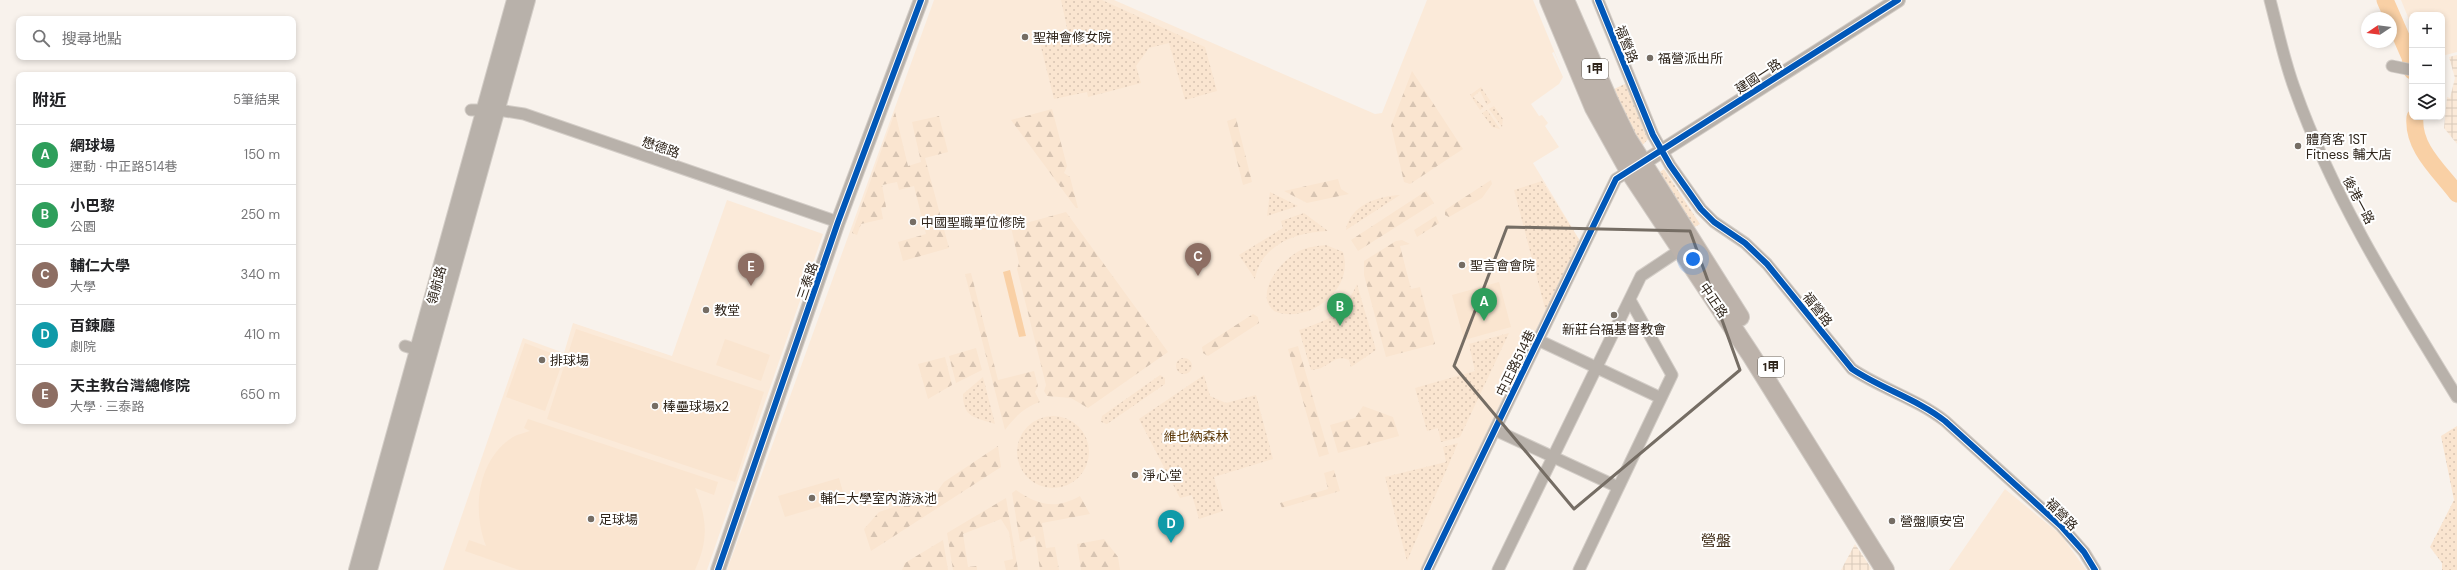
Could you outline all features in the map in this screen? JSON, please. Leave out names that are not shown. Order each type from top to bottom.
[{"type":"main road","name":"中正路","points":[[1549,0],[1595,88],[1624,132],[1636,167],[1680,250],[1763,374],[1885,570]]},
{"type":"main road","name":"中正路","points":[[1565,0],[1595,88]]},
{"type":"main road","name":"中正路","points":[[1636,167],[1899,570]]},
{"type":"street","name":"領航路","points":[[370,570],[514,0]]},
{"type":"street","name":"領航路","points":[[356,570],[411,348],[485,110],[528,0]]},
{"type":"street","name":"三泰路","points":[[718,570],[838,222],[921,0]]},
{"type":"street","name":"福營路","points":[[1598,0],[1619,54],[1662,151],[1701,209],[1714,222],[1745,243],[1767,264],[1852,369],[1870,380],[1928,408],[1945,421],[2061,526],[2084,552],[2095,570]]},
{"type":"street","name":"建國一路","points":[[1636,167],[1898,0]]},
{"type":"street","name":"後港一路","points":[[2270,0],[2294,90],[2329,172],[2387,284],[2457,397]]},
{"type":"street","points":[[2392,66],[2409,69]]},
{"type":"street","name":"懋德路","points":[[485,110],[524,114],[838,222]]},
{"type":"street","name":"中正路514巷","points":[[1428,570],[1616,179],[1636,167]]},
{"type":"street","points":[[1498,570],[1641,276],[1680,250]]},
{"type":"street","points":[[1579,570],[1672,375],[1630,300]]},
{"type":"street","points":[[1538,340],[1661,398]]},
{"type":"street","points":[[1495,430],[1618,488]]},
{"type":"highlighted area","points":[[1507,227],[1690,231],[1740,370],[1574,509],[1454,366]]},
{"type":"shaded area","points":[[934,0],[1114,0],[1375,114],[1382,113],[1427,0],[1533,0],[1564,75],[1554,52],[1552,53],[1563,77],[1559,84],[1531,104],[1539,116],[1542,115],[1548,123],[1545,126],[1559,147],[1533,163],[1580,241],[1421,570],[727,570]]},
{"type":"shaded area","points":[[2401,0],[2457,0],[2457,52],[2445,55],[2445,12],[2409,12],[2409,20]]},
{"type":"shaded area","points":[[2457,55],[2457,144],[2444,128],[2447,97],[2450,98],[2455,78],[2449,57]]},
{"type":"shaded area","points":[[727,200],[823,234],[707,570],[443,570],[523,338],[564,353],[573,323],[672,356]]},
{"type":"shaded area","points":[[1010,270],[1026,336],[1019,337],[1003,272]]},
{"type":"shaded area","points":[[2005,489],[2061,535],[2086,570],[1949,570]]},
{"type":"shaded area","points":[[1855,544],[1871,568],[1870,570],[1841,570]]},
{"type":"green space","points":[[1061,0],[1102,0],[1205,47],[1217,91],[1185,100],[1169,43],[1149,48],[1136,66],[1141,83],[1088,97],[1087,92],[1054,99],[1040,43],[1069,37]]},
{"type":"green space","points":[[1412,71],[1463,149],[1410,184],[1404,182],[1391,126]]},
{"type":"green space","points":[[1627,83],[1649,138],[1640,148],[1612,90]]},
{"type":"green space","points":[[1481,87],[1491,102],[1487,105],[1480,91],[1473,97],[1484,107],[1480,110],[1470,95]]},
{"type":"green space","points":[[1494,106],[1503,119],[1502,127],[1489,109]]},
{"type":"green space","points":[[1052,109],[1067,166],[1064,173],[1070,177],[1078,208],[1076,208],[1011,120]]},
{"type":"green space","points":[[1487,110],[1500,129],[1492,127],[1482,113]]},
{"type":"green space","points":[[895,112],[908,166],[921,162],[912,122],[939,116],[948,152],[925,158],[949,248],[903,261],[898,242],[926,234],[914,186],[899,190],[897,182],[882,185],[886,207],[881,208],[883,219],[861,224],[857,235],[852,233]]},
{"type":"green space","points":[[1236,118],[1252,182],[1243,185],[1227,121]]},
{"type":"green space","points":[[1664,169],[1700,224],[1693,228],[1657,174]]},
{"type":"green space","points":[[1338,179],[1341,189],[1349,194],[1307,203],[1284,191]]},
{"type":"green space","points":[[1491,180],[1492,184],[1482,198],[1449,217],[1445,215],[1445,210]]},
{"type":"green space","points":[[1542,181],[1580,241],[1546,312],[1514,190]]},
{"type":"green space","points":[[1426,191],[1434,203],[1358,251],[1351,240]]},
{"type":"green space","points":[[1270,192],[1298,206],[1267,216]]},
{"type":"green space","points":[[1400,195],[1346,230],[1353,214],[1359,208],[1383,197]]},
{"type":"green space","points":[[1066,212],[1168,352],[1088,408],[1071,398],[1047,396],[1044,391],[1046,385],[1017,269],[1019,263],[1011,227]]},
{"type":"green space","points":[[1304,213],[1328,231],[1304,234],[1282,242],[1265,257],[1259,267],[1255,279],[1239,255],[1283,228],[1281,221]]},
{"type":"green space","points":[[1436,216],[1439,223],[1417,237],[1414,230]]},
{"type":"green space","points":[[1402,240],[1410,244],[1400,246],[1411,289],[1420,287],[1435,344],[1386,357],[1364,275],[1364,261],[1396,241]]},
{"type":"green space","points":[[1326,245],[1343,252],[1345,266],[1342,279],[1335,291],[1326,301],[1314,309],[1301,313],[1287,314],[1274,311],[1268,304],[1267,295],[1268,286],[1278,269],[1292,255],[1299,251]]},
{"type":"green space","points":[[971,273],[998,380],[1034,371],[1038,386],[1035,392],[1040,402],[1020,413],[1005,430],[965,274]]},
{"type":"green space","points":[[1499,282],[1511,327],[1464,340],[1452,295]]},
{"type":"green space","points":[[1357,284],[1376,350],[1351,367],[1349,360],[1341,358],[1322,368],[1311,370],[1299,330],[1327,319],[1341,309],[1347,302]]},
{"type":"green space","points":[[1253,314],[1258,317],[1259,323],[1208,356],[1203,353],[1202,347]]},
{"type":"green space","name":"棒壘球場x2","points":[[576,329],[764,392],[735,482],[547,419]]},
{"type":"green space","points":[[1509,333],[1460,437],[1441,442],[1438,428],[1427,431],[1415,388],[1475,371],[1469,344]]},
{"type":"green space","points":[[725,339],[770,355],[761,381],[716,365]]},
{"type":"green space","points":[[525,343],[564,358],[545,411],[506,397]]},
{"type":"green space","points":[[1298,346],[1329,454],[1319,457],[1288,349]]},
{"type":"green space","points":[[976,348],[982,370],[956,383],[949,356]]},
{"type":"green space","points":[[945,357],[952,385],[928,399],[918,364]]},
{"type":"green space","points":[[1184,358],[1190,360],[1192,366],[1190,372],[1184,374],[1178,372],[1176,366],[1178,360]]},
{"type":"green space","points":[[1160,375],[1165,378],[1165,384],[1107,424],[1101,422],[1102,416]]},
{"type":"green space","name":"維也納森林","points":[[1204,375],[1210,396],[1226,403],[1256,395],[1273,459],[1214,477],[1223,511],[1199,519],[1192,495],[1180,498],[1139,419]]},
{"type":"green space","points":[[983,377],[995,424],[976,418],[965,408],[963,394]]},
{"type":"green space","points":[[1363,406],[1393,417],[1399,436],[1338,453],[1330,425],[1355,418]]},
{"type":"green space","points":[[1053,416],[1067,419],[1079,426],[1086,438],[1089,452],[1086,466],[1079,478],[1067,485],[1053,488],[1039,485],[1027,478],[1020,466],[1017,452],[1020,438],[1027,426],[1039,419]]},
{"type":"green space","name":"足球場","points":[[528,419],[718,482],[714,495],[695,488],[702,510],[705,529],[703,548],[695,570],[519,570],[465,551],[469,540],[486,546],[479,517],[481,487],[485,472],[501,447],[513,437],[530,431],[524,428]]},
{"type":"green space","points":[[2457,426],[2457,570],[2442,570],[2442,563],[2430,547],[2454,500],[2441,436]]},
{"type":"green space","points":[[1458,443],[1407,561],[1385,477],[1446,462],[1443,447]]},
{"type":"green space","points":[[998,446],[1001,467],[871,551],[864,529],[879,512],[936,493],[944,482]]},
{"type":"green space","points":[[1334,470],[1340,491],[1282,508],[1280,503],[1328,489],[1324,473]]},
{"type":"green space","name":"輔仁大學室內游泳池","points":[[839,478],[845,499],[785,517],[778,496]]},
{"type":"green space","points":[[1016,490],[1032,499],[1047,504],[1063,503],[1080,496],[1090,514],[1042,523],[1046,548],[1055,547],[1059,570],[1040,570],[1035,536],[1020,542],[1012,493]]},
{"type":"green space","points":[[1006,498],[1018,570],[1006,570],[1004,561],[1013,559],[1009,532],[1001,519],[963,534],[968,567],[977,566],[977,570],[953,570],[947,533]]},
{"type":"green space","points":[[1104,539],[1118,557],[1120,570],[1081,570],[1077,544]]},
{"type":"green space","points":[[943,540],[948,570],[902,570],[905,563]]},
{"type":"waterway","points":[[2385,0],[2409,55]]},
{"type":"waterway","points":[[2415,120],[2415,128],[2422,149],[2435,168],[2457,194]]},
{"type":"cycle path","points":[[718,570],[838,222],[921,0]]},
{"type":"cycle path","points":[[1598,0],[1653,135],[1670,165],[1701,209],[1714,222],[1745,243],[1767,264],[1852,369],[1923,406],[1945,421],[2061,526],[2084,552],[2095,570]]},
{"type":"cycle path","points":[[1427,570],[1616,179],[1898,0]]},
{"type":"place","name":"聖神會修女院","points":[[1025,37]]},
{"type":"place","name":"福營派出所","points":[[1650,58]]},
{"type":"place","name":"體育客 1ST Fitness 輔大店","points":[[2298,146]]},
{"type":"place","name":"中國聖職單位修院","points":[[913,222]]},
{"type":"place","name":"聖言會會院","points":[[1462,265]]},
{"type":"place","name":"輔仁大學","points":[[1198,276]]},
{"type":"place","name":"天主教台灣總修院","points":[[751,286]]},
{"type":"place","name":"教堂","points":[[706,310]]},
{"type":"place","name":"新莊台福基督教會","points":[[1614,315]]},
{"type":"place","name":"網球場","points":[[1484,321]]},
{"type":"place","name":"小巴黎","points":[[1340,326]]},
{"type":"place","name":"排球場","points":[[542,360]]},
{"type":"place","name":"棒壘球場x2","points":[[655,406]]},
{"type":"place","name":"淨心堂","points":[[1135,475]]},
{"type":"place","name":"輔仁大學室內游泳池","points":[[812,498]]},
{"type":"place","name":"足球場","points":[[591,519]]},
{"type":"place","name":"營盤順安宮","points":[[1892,521]]},
{"type":"place","name":"百鍊廳","points":[[1171,543]]},
{"type":"district","name":"營盤","points":[[1716,541]]}]
